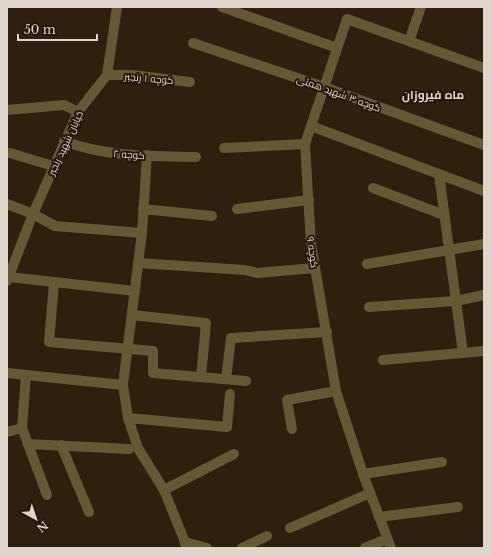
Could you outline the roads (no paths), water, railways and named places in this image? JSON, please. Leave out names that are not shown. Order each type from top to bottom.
[{"type":"street","name":"خیابان شهید رنجبر","points":[[8,279],[33,214],[78,112],[107,75],[117,7]]},
{"type":"street","points":[[222,7],[337,48]]},
{"type":"street","points":[[409,41],[421,7]]},
{"type":"street","name":"کوچه ۹","points":[[389,543],[363,474],[336,391],[311,244],[306,144],[347,19],[484,68]]},
{"type":"street","name":"کوچه ۳ شهید همتی","points":[[193,43],[324,87],[484,145]]},
{"type":"street","name":"کوچه ۱ رنجبر","points":[[107,75],[132,75],[190,82]]},
{"type":"street","points":[[7,110],[64,105],[78,112]]},
{"type":"street","points":[[311,126],[484,191]]},
{"type":"street","name":"کوچه ۲","points":[[64,141],[79,147],[110,153],[196,157]]},
{"type":"street","points":[[224,148],[306,144]]},
{"type":"street","points":[[10,153],[54,166]]},
{"type":"street","points":[[148,155],[142,233],[123,385],[128,418],[138,448],[164,490],[186,545],[208,548]]},
{"type":"street","points":[[439,174],[463,353]]},
{"type":"street","points":[[373,188],[444,215]]},
{"type":"street","points":[[238,209],[309,200]]},
{"type":"street","points":[[7,204],[33,214],[55,226],[142,233]]},
{"type":"street","points":[[143,209],[212,216]]},
{"type":"street","points":[[367,264],[484,244]]},
{"type":"street","points":[[138,263],[245,270],[257,273],[315,268]]},
{"type":"street","points":[[8,279],[135,291]]},
{"type":"street","points":[[54,283],[48,342],[153,351],[153,373],[246,381]]},
{"type":"street","points":[[369,307],[456,301],[484,294]]},
{"type":"street","points":[[132,315],[206,323],[201,377]]},
{"type":"street","points":[[226,380],[231,338],[327,332]]},
{"type":"street","points":[[383,360],[484,351]]},
{"type":"street","points":[[7,374],[123,385]]},
{"type":"street","points":[[26,375],[22,428],[47,495]]},
{"type":"street","points":[[292,429],[287,400],[336,391]]},
{"type":"street","points":[[128,418],[227,427],[230,394]]},
{"type":"street","points":[[8,429],[22,428]]},
{"type":"street","points":[[28,444],[129,449]]},
{"type":"street","points":[[61,445],[89,512]]},
{"type":"street","points":[[164,490],[234,454]]},
{"type":"street","points":[[363,474],[442,462]]},
{"type":"street","points":[[290,528],[370,493]]},
{"type":"street","points":[[379,518],[458,507]]},
{"type":"street","points":[[242,548],[267,536]]},
{"type":"street","points":[[365,548],[389,543]]},
{"type":"district","name":"ماه فیروزان","points":[[433,95]]}]
